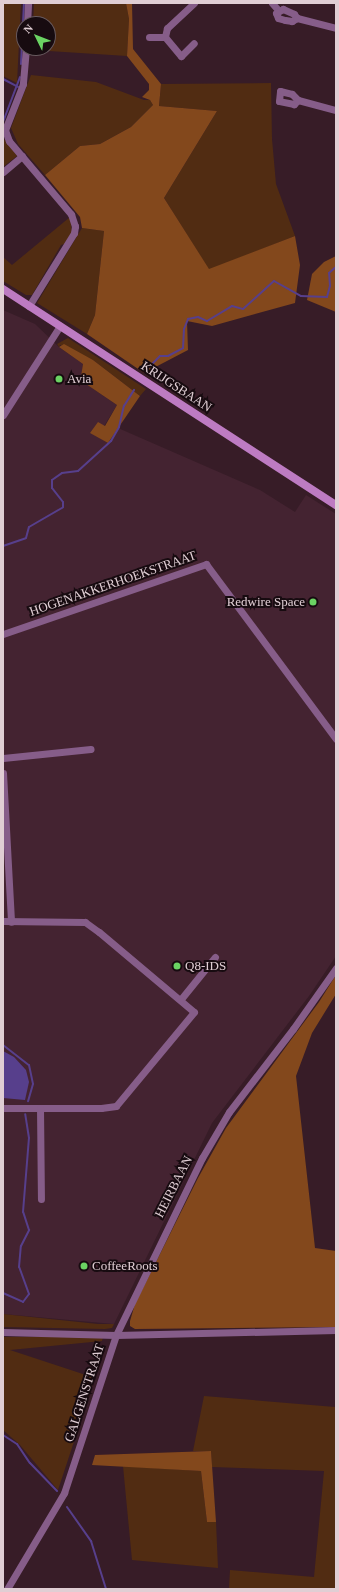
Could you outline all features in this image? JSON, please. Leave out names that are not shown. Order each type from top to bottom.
[{"type":"main road","name":"KRIJGSBAAN","points":[[3,289],[336,505]]},
{"type":"street","points":[[27,16],[28,3]]},
{"type":"street","points":[[194,3],[166,28],[165,37],[181,56],[194,43]]},
{"type":"street","points":[[272,3],[278,10],[291,12],[297,18],[336,28]]},
{"type":"street","points":[[149,37],[165,37]]},
{"type":"street","points":[[25,56],[23,84],[5,130],[9,141],[71,214],[75,226],[74,233],[29,306]]},
{"type":"street","points":[[298,100],[336,110]]},
{"type":"street","points":[[3,172],[22,156]]},
{"type":"street","points":[[3,415],[60,326]]},
{"type":"street","name":"HOGENAKKERHOEKSTRAAT","points":[[3,634],[206,564],[336,739]]},
{"type":"street","points":[[3,758],[91,749]]},
{"type":"street","points":[[3,773],[11,922]]},
{"type":"street","points":[[3,921],[85,922],[181,999],[194,1012],[120,1103],[110,1108],[3,1108]]},
{"type":"street","points":[[181,999],[215,957]]},
{"type":"street","name":"HEIRBAAN","points":[[116,1335],[176,1208],[229,1112],[293,1029],[336,968]]},
{"type":"street","points":[[40,1108],[41,1200]]},
{"type":"street","name":"GALGENSTRAAT","points":[[7,1589],[64,1493],[116,1335],[336,1330]]},
{"type":"street","points":[[3,1332],[116,1335]]},
{"type":"shaded area","points":[[3,3],[21,3],[20,16],[16,16],[16,56],[18,56],[17,83],[3,76]]},
{"type":"shaded area","points":[[34,3],[126,3],[129,19],[127,56],[56,51],[56,16],[33,16]]},
{"type":"shaded area","points":[[126,3],[132,3],[133,49],[161,84],[159,106],[217,111],[164,198],[209,269],[295,236],[300,265],[295,303],[212,326],[187,321],[188,350],[144,373],[87,334],[95,315],[104,231],[82,228],[80,217],[45,175],[80,146],[100,144],[131,127],[153,105],[150,100],[142,97],[149,90],[149,84],[127,56],[129,19]]},
{"type":"shaded area","points":[[31,75],[96,82],[144,100],[150,100],[153,105],[131,127],[100,144],[80,146],[45,175],[18,144],[11,128]]},
{"type":"shaded area","points":[[271,83],[272,139],[276,184],[295,236],[209,270],[164,198],[217,111],[159,106],[161,84]]},
{"type":"shaded area","points":[[5,139],[17,156],[3,167],[3,143]]},
{"type":"shaded area","points":[[70,217],[72,233],[64,244],[61,245],[32,295],[26,295],[3,281],[3,257],[12,265]]},
{"type":"shaded area","points":[[82,228],[104,231],[95,315],[87,334],[37,303]]},
{"type":"shaded area","points":[[336,256],[336,312],[307,300],[312,274],[324,262]]},
{"type":"shaded area","points":[[3,310],[35,324],[59,347],[83,364],[81,376],[83,382],[117,405],[104,426],[91,433],[108,443],[118,428],[260,490],[295,512],[306,495],[336,514],[336,956],[309,996],[212,1123],[114,1324],[3,1314]]},
{"type":"shaded area","points":[[68,338],[146,389],[140,396],[93,360],[60,345],[59,347],[57,344]]},
{"type":"shaded area","points":[[64,344],[93,360],[140,396],[108,443],[90,433],[98,422],[105,426],[117,405],[83,382],[81,376],[83,364],[59,347]]},
{"type":"shaded area","points":[[336,975],[336,994],[312,1033],[296,1076],[315,1248],[336,1251],[336,1327],[135,1329],[130,1326],[130,1321],[135,1304],[198,1178],[226,1128],[319,1002]]},
{"type":"shaded area","points":[[3,1051],[14,1057],[26,1070],[29,1082],[25,1100],[3,1098]]},
{"type":"shaded area","points":[[3,1314],[98,1324],[114,1324],[112,1328],[105,1329],[3,1327]]},
{"type":"shaded area","points":[[3,1337],[103,1337],[102,1341],[10,1350],[95,1378],[58,1490],[20,1445],[3,1430]]},
{"type":"shaded area","points":[[336,1381],[336,1589],[229,1589],[230,1570],[314,1577],[324,1471],[212,1467],[211,1451],[193,1451],[204,1396],[335,1407]]},
{"type":"shaded area","points":[[211,1451],[216,1522],[207,1522],[201,1471],[92,1465],[95,1455]]},
{"type":"shaded area","points":[[123,1466],[201,1471],[207,1522],[216,1522],[218,1568],[132,1560]]},
{"type":"waterway","points":[[21,64],[24,3]]},
{"type":"waterway","points":[[3,122],[20,77]]},
{"type":"waterway","points":[[3,79],[18,87]]},
{"type":"waterway","points":[[148,368],[160,356],[168,356],[183,348],[184,329],[188,319],[198,317],[207,321],[232,306],[243,309],[274,281],[301,296],[327,297],[330,286],[329,273],[336,267]]},
{"type":"waterway","points":[[3,546],[26,538],[29,527],[63,507],[63,502],[52,488],[52,480],[62,473],[78,471],[111,441],[119,427],[124,406],[134,390]]},
{"type":"waterway","points":[[3,1045],[29,1065],[33,1084],[28,1101]]},
{"type":"waterway","points":[[3,1293],[23,1302],[29,1294],[19,1267],[21,1246],[29,1230],[23,1212],[29,1138],[25,1114]]},
{"type":"waterway","points":[[3,1435],[17,1444],[30,1463],[57,1491]]},
{"type":"waterway","points":[[67,1507],[91,1541],[106,1589]]},
{"type":"place","name":"Avia","points":[[59,379]]},
{"type":"place","name":"Redwire Space","points":[[313,602]]},
{"type":"place","name":"Q8-IDS","points":[[177,966]]},
{"type":"place","name":"CoffeeRoots","points":[[84,1266]]}]
